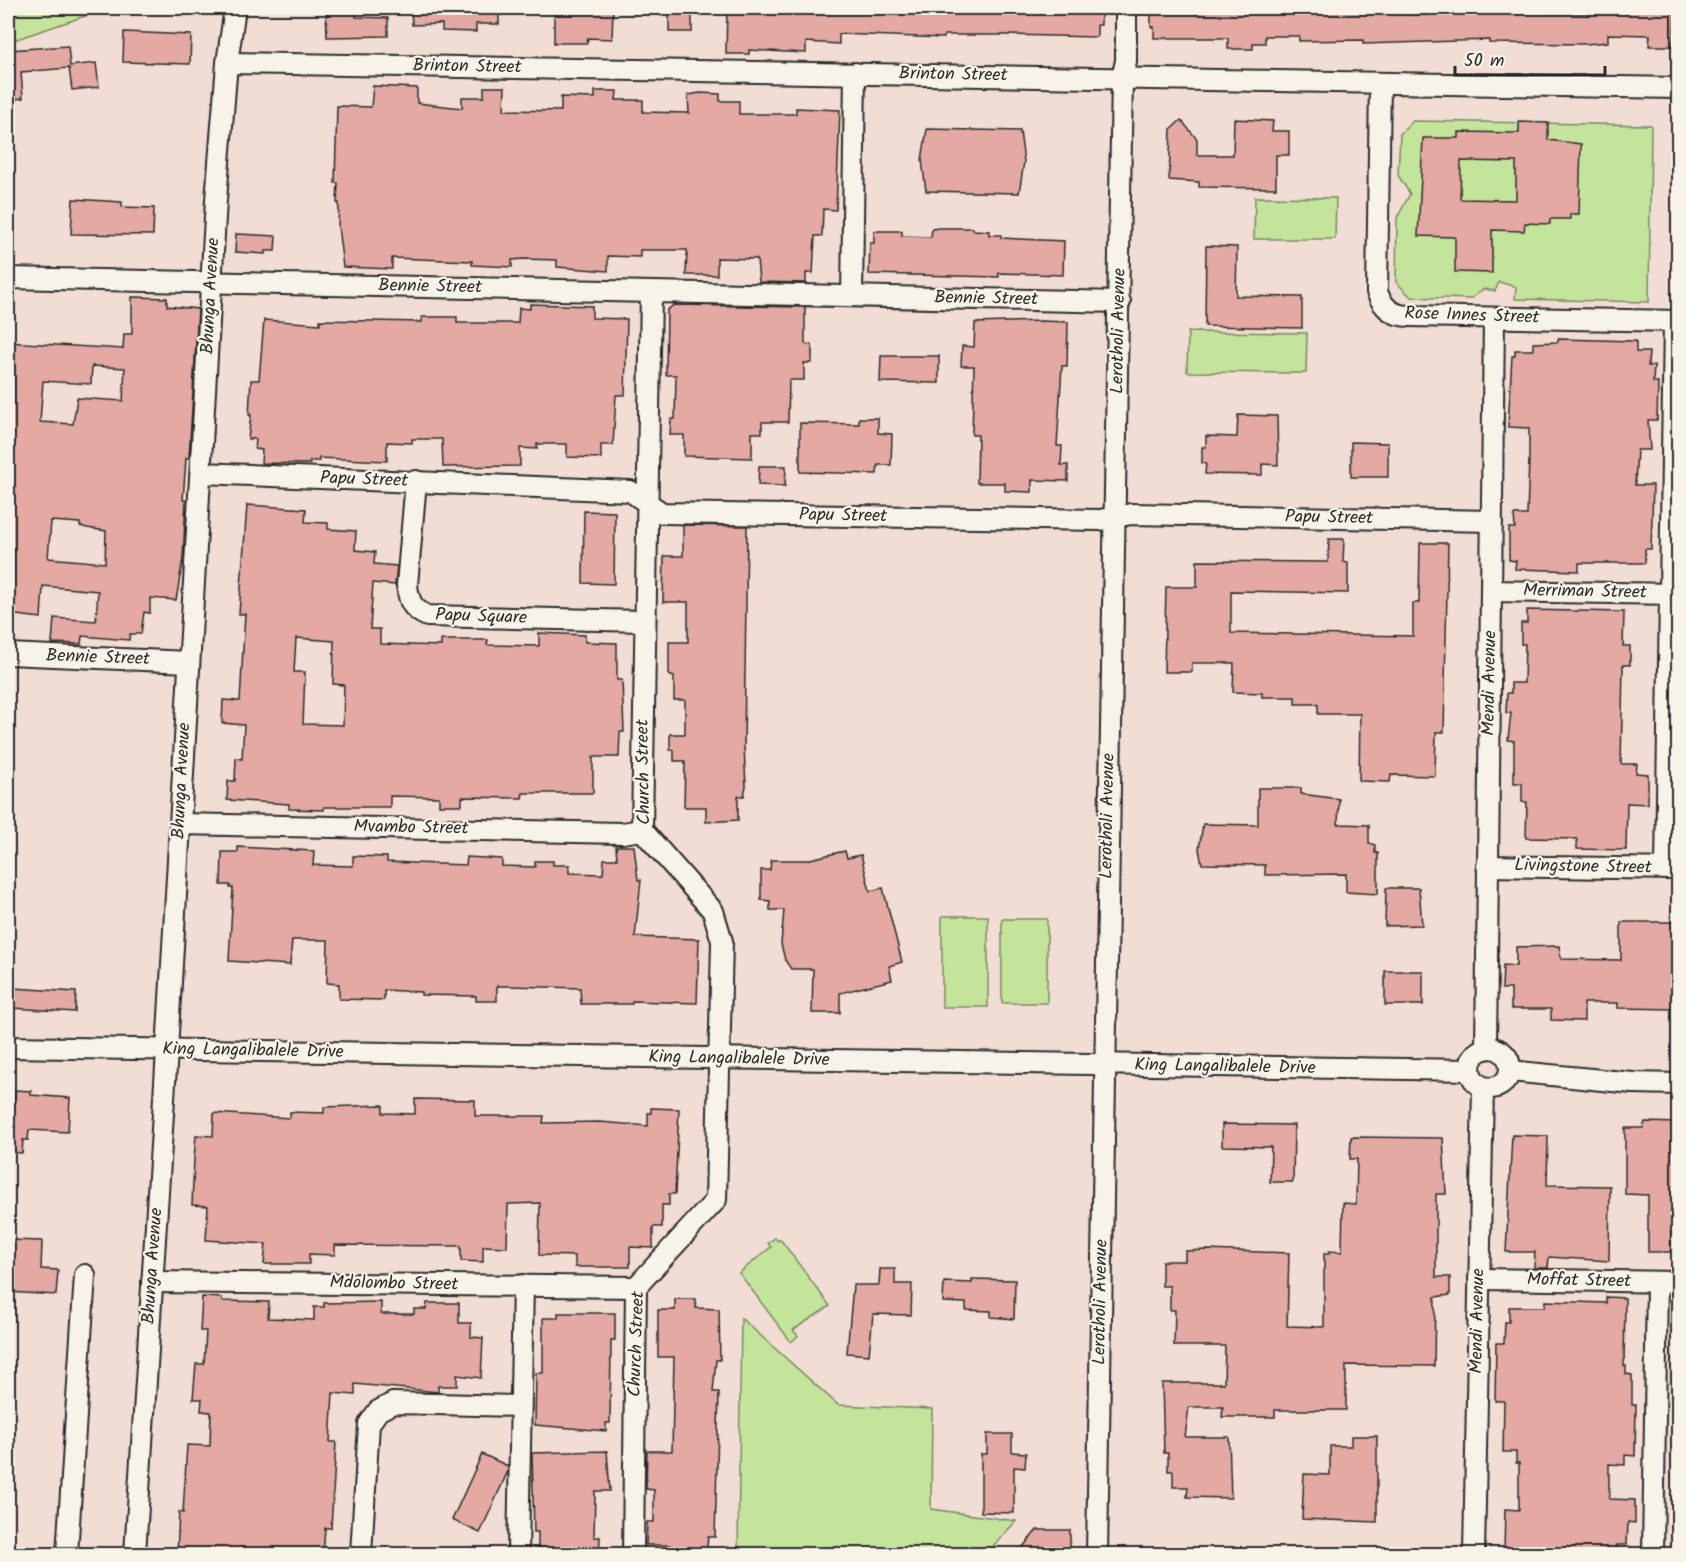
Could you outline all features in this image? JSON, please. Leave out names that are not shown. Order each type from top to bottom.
[{"type":"street","name":"Bhunga Avenue","points":[[135,1554],[212,282],[227,63],[236,8]]},
{"type":"street","name":"Lerotholi Avenue","points":[[1097,1554],[1122,78],[1126,60],[1126,8]]},
{"type":"street","name":"Brinton Street","points":[[227,63],[1678,88]]},
{"type":"street","points":[[852,296],[855,74]]},
{"type":"street","name":"Rose Innes Street","points":[[1380,83],[1377,283],[1380,300],[1385,306],[1401,316],[1676,321]]},
{"type":"street","name":"Bennie Street","points":[[8,278],[1120,302]]},
{"type":"street","name":"Church Street","points":[[633,1554],[636,1287],[716,1200],[722,1058],[722,941],[719,925],[712,911],[642,830],[651,292]]},
{"type":"street","name":"Mendi Avenue","points":[[1486,1049],[1494,318]]},
{"type":"street","points":[[1672,869],[1676,321]]},
{"type":"street","name":"Papu Street","points":[[201,473],[630,491],[662,513],[1100,520],[1131,514],[1491,521]]},
{"type":"street","name":"Papu Square","points":[[416,482],[407,585],[408,601],[416,611],[427,616],[644,621]]},
{"type":"street","name":"Merriman Street","points":[[1491,591],[1675,594]]},
{"type":"street","name":"Bennie Street","points":[[8,654],[189,662]]},
{"type":"street","name":"Mvambo Street","points":[[180,824],[610,832],[642,830]]},
{"type":"street","name":"Livingstone Street","points":[[1487,866],[1672,869]]},
{"type":"street","name":"King Langalibalele Drive","points":[[8,1047],[1470,1070]]},
{"type":"street","points":[[1486,1049],[1503,1054],[1510,1071],[1501,1085],[1483,1087],[1473,1078],[1470,1070],[1472,1059],[1486,1049]]},
{"type":"street","points":[[1510,1071],[1633,1083],[1678,1084]]},
{"type":"street","name":"Mendi Avenue","points":[[1474,1554],[1483,1087]]},
{"type":"street","points":[[67,1554],[85,1275]]},
{"type":"street","name":"Moffat Street","points":[[1479,1279],[1678,1282]]},
{"type":"street","name":"Mdolombo Street","points":[[152,1282],[636,1287]]},
{"type":"street","points":[[1653,1554],[1657,1282]]},
{"type":"street","points":[[518,1554],[523,1285]]},
{"type":"street","points":[[361,1554],[369,1424],[378,1411],[393,1404],[519,1407]]},
{"type":"green space","points":[[8,8],[109,8],[8,42]]},
{"type":"green space","points":[[1413,121],[1651,125],[1649,302],[1515,299],[1516,287],[1499,282],[1495,291],[1484,289],[1470,299],[1411,297],[1396,282],[1397,218],[1410,194],[1398,175],[1400,134]]},
{"type":"green space","points":[[1255,197],[1336,198],[1335,239],[1254,239]]},
{"type":"green space","points":[[1188,332],[1307,333],[1306,373],[1187,372]]},
{"type":"green space","points":[[942,916],[988,916],[988,1007],[942,1007]]},
{"type":"green space","points":[[1002,919],[1047,919],[1047,1003],[1002,1003]]},
{"type":"green space","points":[[775,1238],[778,1241],[780,1239],[830,1306],[793,1330],[798,1336],[791,1342],[739,1273],[771,1247],[768,1243]]},
{"type":"green space","points":[[741,1318],[838,1405],[932,1409],[931,1509],[1016,1521],[986,1554],[738,1554]]},
{"type":"building","points":[[326,8],[356,8],[356,17],[388,18],[388,36],[327,37]]},
{"type":"building","points":[[411,8],[499,8],[499,24],[476,24],[476,32],[442,31],[442,24],[412,25]]},
{"type":"building","points":[[554,8],[613,8],[612,39],[588,38],[587,43],[554,43]]},
{"type":"building","points":[[669,8],[692,8],[692,32],[669,32]]},
{"type":"building","points":[[727,8],[839,8],[839,10],[898,13],[899,8],[1101,8],[1101,25],[1097,25],[1097,37],[944,35],[944,38],[839,34],[839,44],[806,42],[806,53],[749,50],[749,54],[726,54]]},
{"type":"building","points":[[1151,8],[1390,8],[1396,9],[1396,14],[1428,15],[1428,8],[1549,8],[1549,13],[1586,13],[1586,8],[1675,8],[1672,46],[1649,46],[1650,35],[1608,34],[1608,42],[1586,44],[1489,43],[1489,40],[1363,44],[1363,40],[1299,41],[1299,36],[1265,36],[1265,43],[1253,43],[1253,49],[1228,49],[1228,38],[1154,38],[1154,27],[1151,27]]},
{"type":"building","points":[[124,32],[191,35],[190,64],[123,62]]},
{"type":"building","points":[[68,46],[70,66],[96,63],[99,87],[72,90],[69,68],[21,72],[23,98],[8,100],[8,50]]},
{"type":"building","points":[[373,86],[417,88],[417,103],[462,108],[462,97],[484,97],[484,87],[505,87],[504,110],[561,111],[561,97],[595,98],[595,91],[617,91],[616,100],[643,100],[643,112],[689,113],[688,95],[700,93],[720,94],[720,101],[739,101],[739,114],[796,114],[796,108],[840,110],[836,210],[823,209],[822,236],[815,236],[813,273],[806,273],[806,283],[759,282],[757,259],[717,258],[717,275],[686,275],[687,250],[640,250],[640,257],[608,256],[608,271],[557,267],[557,260],[523,259],[512,260],[512,267],[472,265],[472,261],[392,258],[392,269],[343,267],[338,226],[338,183],[335,183],[337,106],[371,107]]},
{"type":"building","points":[[1234,119],[1273,121],[1272,131],[1289,131],[1289,155],[1276,155],[1276,188],[1199,187],[1199,182],[1169,180],[1171,129],[1181,120],[1197,139],[1197,155],[1233,155]]},
{"type":"building","points":[[1519,122],[1548,123],[1548,140],[1581,144],[1579,214],[1570,214],[1570,219],[1550,219],[1550,224],[1525,223],[1524,231],[1492,230],[1492,273],[1455,272],[1455,237],[1418,236],[1423,138],[1459,138],[1459,132],[1519,133]],"holes":[[[1461,161],[1516,162],[1516,200],[1460,199]]]},
{"type":"building","points":[[927,129],[1020,131],[1024,162],[1019,193],[926,191],[922,160]]},
{"type":"building","points":[[73,199],[122,202],[122,207],[154,208],[153,235],[71,234]]},
{"type":"building","points":[[973,228],[973,230],[989,231],[989,235],[1001,235],[1001,238],[1064,241],[1063,275],[999,273],[999,277],[869,274],[870,243],[874,243],[874,231],[902,231],[902,236],[931,237],[932,229]]},
{"type":"building","points":[[236,234],[276,236],[275,251],[265,251],[265,254],[235,252]]},
{"type":"building","points":[[1206,246],[1237,247],[1236,296],[1302,297],[1302,328],[1205,326]]},
{"type":"building","points":[[132,297],[167,298],[167,306],[198,309],[189,458],[186,458],[183,500],[186,500],[183,559],[176,600],[150,598],[150,613],[144,612],[141,634],[130,634],[129,640],[82,636],[81,644],[52,643],[54,618],[96,621],[98,591],[43,586],[41,618],[8,614],[8,342],[123,349],[124,334],[132,334]],"holes":[[[92,366],[125,368],[123,401],[77,398],[73,424],[40,422],[43,381],[91,384]],[[51,521],[80,523],[80,526],[106,531],[105,563],[48,558]]]},
{"type":"building","points":[[530,304],[592,306],[592,318],[627,319],[625,395],[616,395],[613,445],[601,445],[601,458],[567,457],[567,444],[537,444],[537,449],[520,448],[520,466],[443,467],[442,439],[412,439],[412,443],[387,442],[387,461],[319,458],[319,461],[310,461],[310,464],[261,463],[262,450],[255,449],[256,439],[248,439],[251,380],[259,380],[264,320],[320,324],[320,320],[422,322],[422,317],[457,317],[457,323],[518,323],[519,308],[530,309]]},
{"type":"building","points":[[674,305],[805,307],[805,344],[812,345],[812,363],[804,363],[804,380],[789,380],[788,422],[762,422],[762,433],[752,433],[752,458],[684,456],[684,435],[670,435],[671,419],[675,419],[676,375],[666,375],[667,310]]},
{"type":"building","points":[[1068,322],[1067,366],[1062,366],[1057,446],[1062,446],[1061,465],[1068,465],[1068,481],[1032,480],[1032,492],[1005,491],[1005,483],[977,483],[978,435],[972,435],[974,366],[961,366],[962,346],[974,347],[975,323]]},
{"type":"building","points":[[1558,339],[1636,341],[1636,352],[1649,352],[1648,366],[1654,366],[1653,382],[1658,382],[1657,420],[1648,420],[1650,450],[1637,450],[1635,485],[1653,485],[1651,549],[1645,549],[1645,563],[1579,563],[1579,571],[1515,569],[1516,561],[1509,560],[1509,528],[1515,528],[1514,515],[1527,515],[1529,458],[1529,428],[1508,427],[1512,356],[1515,356],[1515,350],[1533,350],[1533,343],[1558,342]]},
{"type":"building","points":[[881,356],[939,356],[939,383],[880,382]]},
{"type":"building","points":[[1238,415],[1277,416],[1278,465],[1262,464],[1262,475],[1205,474],[1206,463],[1202,463],[1202,447],[1206,447],[1206,436],[1237,437]]},
{"type":"building","points":[[859,418],[878,418],[878,433],[892,434],[891,465],[878,465],[877,474],[800,472],[800,423],[859,424]]},
{"type":"building","points":[[1351,442],[1388,443],[1388,477],[1351,477]]},
{"type":"building","points":[[759,466],[786,466],[785,486],[758,485]]},
{"type":"building","points":[[247,505],[306,509],[305,522],[328,523],[328,529],[356,531],[355,550],[375,552],[374,564],[397,566],[395,585],[373,583],[370,629],[380,629],[380,644],[441,646],[441,640],[488,640],[487,645],[539,646],[539,633],[585,635],[585,642],[617,643],[617,680],[622,680],[624,732],[620,732],[619,757],[593,757],[593,793],[523,793],[522,798],[462,797],[462,805],[439,805],[439,797],[390,796],[390,807],[324,807],[324,810],[289,809],[289,804],[227,800],[228,781],[235,781],[236,758],[242,759],[244,725],[222,723],[223,700],[240,701],[245,614],[239,614]],"holes":[[[296,638],[334,641],[333,684],[344,685],[343,725],[303,724],[305,672],[294,672]]]},
{"type":"building","points":[[584,511],[615,512],[614,584],[583,583]]},
{"type":"building","points":[[683,525],[747,526],[744,747],[746,786],[744,796],[738,796],[738,820],[706,822],[706,807],[684,807],[685,761],[674,761],[674,750],[670,750],[670,734],[685,734],[685,700],[674,700],[674,677],[669,675],[669,642],[688,642],[688,602],[663,602],[664,556],[683,556]]},
{"type":"building","points":[[1329,539],[1344,539],[1343,562],[1348,563],[1348,593],[1231,591],[1231,633],[1413,636],[1413,603],[1419,603],[1420,543],[1448,543],[1444,732],[1436,732],[1435,776],[1391,775],[1390,782],[1359,781],[1360,714],[1318,714],[1318,704],[1295,704],[1295,697],[1262,697],[1262,693],[1233,692],[1234,663],[1192,663],[1192,672],[1164,672],[1166,587],[1197,587],[1197,561],[1328,562]]},
{"type":"building","points":[[1527,610],[1624,612],[1623,646],[1630,646],[1630,665],[1623,665],[1621,764],[1637,764],[1636,773],[1648,774],[1648,804],[1627,803],[1626,850],[1577,849],[1577,839],[1526,838],[1527,802],[1522,802],[1522,783],[1514,783],[1514,741],[1508,740],[1511,713],[1506,713],[1507,693],[1511,693],[1511,683],[1524,683],[1525,644],[1521,644],[1521,623],[1527,623]]},
{"type":"building","points":[[1258,788],[1301,788],[1301,794],[1339,799],[1338,824],[1369,825],[1369,843],[1375,845],[1375,853],[1378,853],[1378,894],[1346,892],[1346,874],[1265,875],[1265,865],[1202,864],[1199,849],[1203,824],[1258,825]]},
{"type":"building","points":[[616,846],[634,846],[638,880],[641,880],[635,937],[699,939],[697,1003],[632,1001],[632,1004],[581,1004],[580,988],[511,986],[497,986],[497,1001],[476,1001],[476,996],[421,995],[421,992],[384,990],[384,1000],[339,999],[339,984],[327,983],[328,940],[292,940],[290,965],[229,961],[233,888],[230,888],[230,885],[221,885],[222,852],[238,852],[238,847],[314,851],[313,865],[353,866],[353,856],[387,857],[387,862],[466,865],[467,857],[502,859],[502,866],[535,867],[535,861],[553,861],[553,865],[569,865],[569,873],[603,874],[604,859],[617,859]]},
{"type":"building","points":[[845,851],[847,858],[861,855],[870,891],[883,888],[902,962],[889,966],[892,980],[840,993],[840,1013],[812,1013],[813,969],[791,969],[785,960],[781,944],[784,910],[770,910],[770,901],[761,900],[761,870],[770,870],[771,860],[806,860]]},
{"type":"building","points":[[1386,888],[1419,888],[1422,925],[1385,926]]},
{"type":"building","points":[[1621,922],[1676,922],[1676,928],[1678,928],[1678,1009],[1618,1008],[1618,1003],[1584,1003],[1584,1021],[1551,1020],[1551,1009],[1511,1009],[1511,989],[1502,989],[1503,965],[1516,966],[1516,947],[1559,946],[1561,959],[1621,960]]},
{"type":"building","points":[[1385,971],[1423,971],[1423,1005],[1385,1005]]},
{"type":"building","points":[[13,988],[76,992],[75,1012],[12,1008]]},
{"type":"building","points":[[15,1090],[31,1091],[31,1095],[70,1098],[68,1132],[29,1130],[28,1140],[23,1140],[22,1153],[8,1152],[8,1109],[14,1109]]},
{"type":"building","points":[[415,1099],[475,1100],[475,1116],[544,1116],[543,1123],[600,1122],[648,1126],[648,1113],[651,1113],[651,1108],[679,1109],[675,1194],[669,1194],[669,1205],[662,1205],[662,1227],[653,1227],[653,1248],[630,1247],[630,1267],[575,1267],[575,1256],[539,1255],[540,1203],[508,1204],[507,1247],[483,1246],[483,1262],[461,1261],[461,1246],[335,1245],[335,1255],[309,1254],[309,1264],[264,1264],[266,1244],[206,1240],[208,1206],[192,1205],[194,1159],[196,1135],[213,1136],[214,1113],[290,1118],[290,1112],[324,1113],[324,1107],[383,1105],[383,1113],[415,1114]]},
{"type":"building","points":[[1645,1122],[1678,1123],[1678,1232],[1671,1232],[1671,1252],[1648,1252],[1648,1195],[1625,1194],[1625,1128],[1643,1128]]},
{"type":"building","points":[[1222,1124],[1294,1125],[1293,1182],[1270,1182],[1271,1147],[1222,1146]]},
{"type":"building","points":[[1512,1135],[1548,1136],[1547,1185],[1610,1186],[1609,1261],[1549,1257],[1548,1268],[1534,1268],[1535,1252],[1506,1252]]},
{"type":"building","points":[[1351,1137],[1443,1138],[1446,1194],[1436,1194],[1436,1277],[1450,1277],[1450,1295],[1435,1297],[1434,1366],[1346,1365],[1346,1410],[1275,1410],[1275,1417],[1222,1417],[1223,1407],[1189,1407],[1185,1437],[1229,1437],[1231,1498],[1187,1497],[1188,1487],[1173,1487],[1173,1471],[1168,1471],[1168,1453],[1164,1453],[1162,1383],[1224,1383],[1225,1346],[1174,1346],[1175,1310],[1170,1310],[1170,1286],[1162,1286],[1162,1261],[1185,1261],[1185,1251],[1289,1253],[1287,1326],[1324,1327],[1324,1254],[1329,1254],[1329,1251],[1342,1252],[1343,1203],[1356,1204],[1357,1159],[1350,1159]]},
{"type":"building","points":[[8,1240],[42,1241],[41,1269],[58,1270],[56,1295],[8,1292]]},
{"type":"building","points":[[880,1269],[895,1269],[895,1284],[912,1284],[911,1315],[873,1314],[869,1355],[847,1353],[853,1285],[879,1285]]},
{"type":"building","points":[[972,1279],[1015,1280],[1014,1319],[991,1317],[991,1311],[966,1310],[966,1303],[943,1302],[944,1282],[972,1283]]},
{"type":"building","points":[[202,1297],[222,1298],[222,1301],[269,1302],[268,1318],[314,1320],[314,1307],[324,1307],[324,1303],[381,1302],[381,1314],[414,1314],[414,1309],[426,1309],[427,1303],[459,1303],[459,1323],[471,1323],[471,1337],[483,1338],[481,1378],[457,1375],[457,1386],[438,1386],[438,1392],[355,1384],[355,1395],[333,1393],[330,1442],[336,1442],[331,1528],[325,1528],[323,1554],[177,1554],[179,1512],[183,1513],[187,1445],[210,1446],[211,1412],[201,1411],[202,1399],[193,1399],[196,1364],[204,1364],[206,1331],[200,1331]]},
{"type":"building","points":[[1606,1297],[1625,1298],[1624,1366],[1626,1366],[1626,1374],[1632,1375],[1632,1405],[1636,1405],[1635,1456],[1625,1455],[1625,1465],[1609,1464],[1609,1499],[1635,1500],[1635,1523],[1628,1522],[1627,1545],[1617,1545],[1616,1554],[1504,1552],[1505,1509],[1519,1510],[1519,1463],[1516,1463],[1516,1452],[1503,1452],[1504,1401],[1495,1401],[1496,1343],[1504,1343],[1505,1322],[1509,1322],[1509,1307],[1545,1307],[1545,1301],[1606,1303]]},
{"type":"building","points":[[675,1299],[696,1299],[696,1308],[719,1309],[720,1360],[716,1360],[713,1392],[719,1392],[715,1537],[708,1537],[706,1554],[670,1554],[670,1545],[646,1545],[647,1522],[654,1522],[654,1490],[646,1489],[647,1451],[672,1451],[674,1357],[658,1357],[658,1310],[675,1310]]},
{"type":"building","points":[[558,1313],[615,1313],[615,1340],[611,1340],[610,1423],[606,1423],[606,1431],[535,1425],[536,1373],[543,1373],[543,1318],[558,1318]]},
{"type":"building","points":[[987,1434],[1012,1434],[1012,1452],[1026,1453],[1025,1468],[1014,1467],[1014,1513],[981,1512],[981,1454],[987,1454]]},
{"type":"building","points":[[1351,1436],[1377,1436],[1377,1522],[1302,1519],[1304,1474],[1330,1475],[1330,1446],[1351,1446]]},
{"type":"building","points":[[607,1451],[610,1491],[595,1491],[594,1537],[600,1537],[599,1554],[556,1554],[556,1548],[538,1548],[538,1532],[534,1532],[532,1453]]},
{"type":"building","points":[[482,1454],[508,1466],[508,1471],[480,1533],[452,1520]]},
{"type":"building","points":[[1037,1530],[1070,1530],[1070,1554],[1017,1554]]}]
